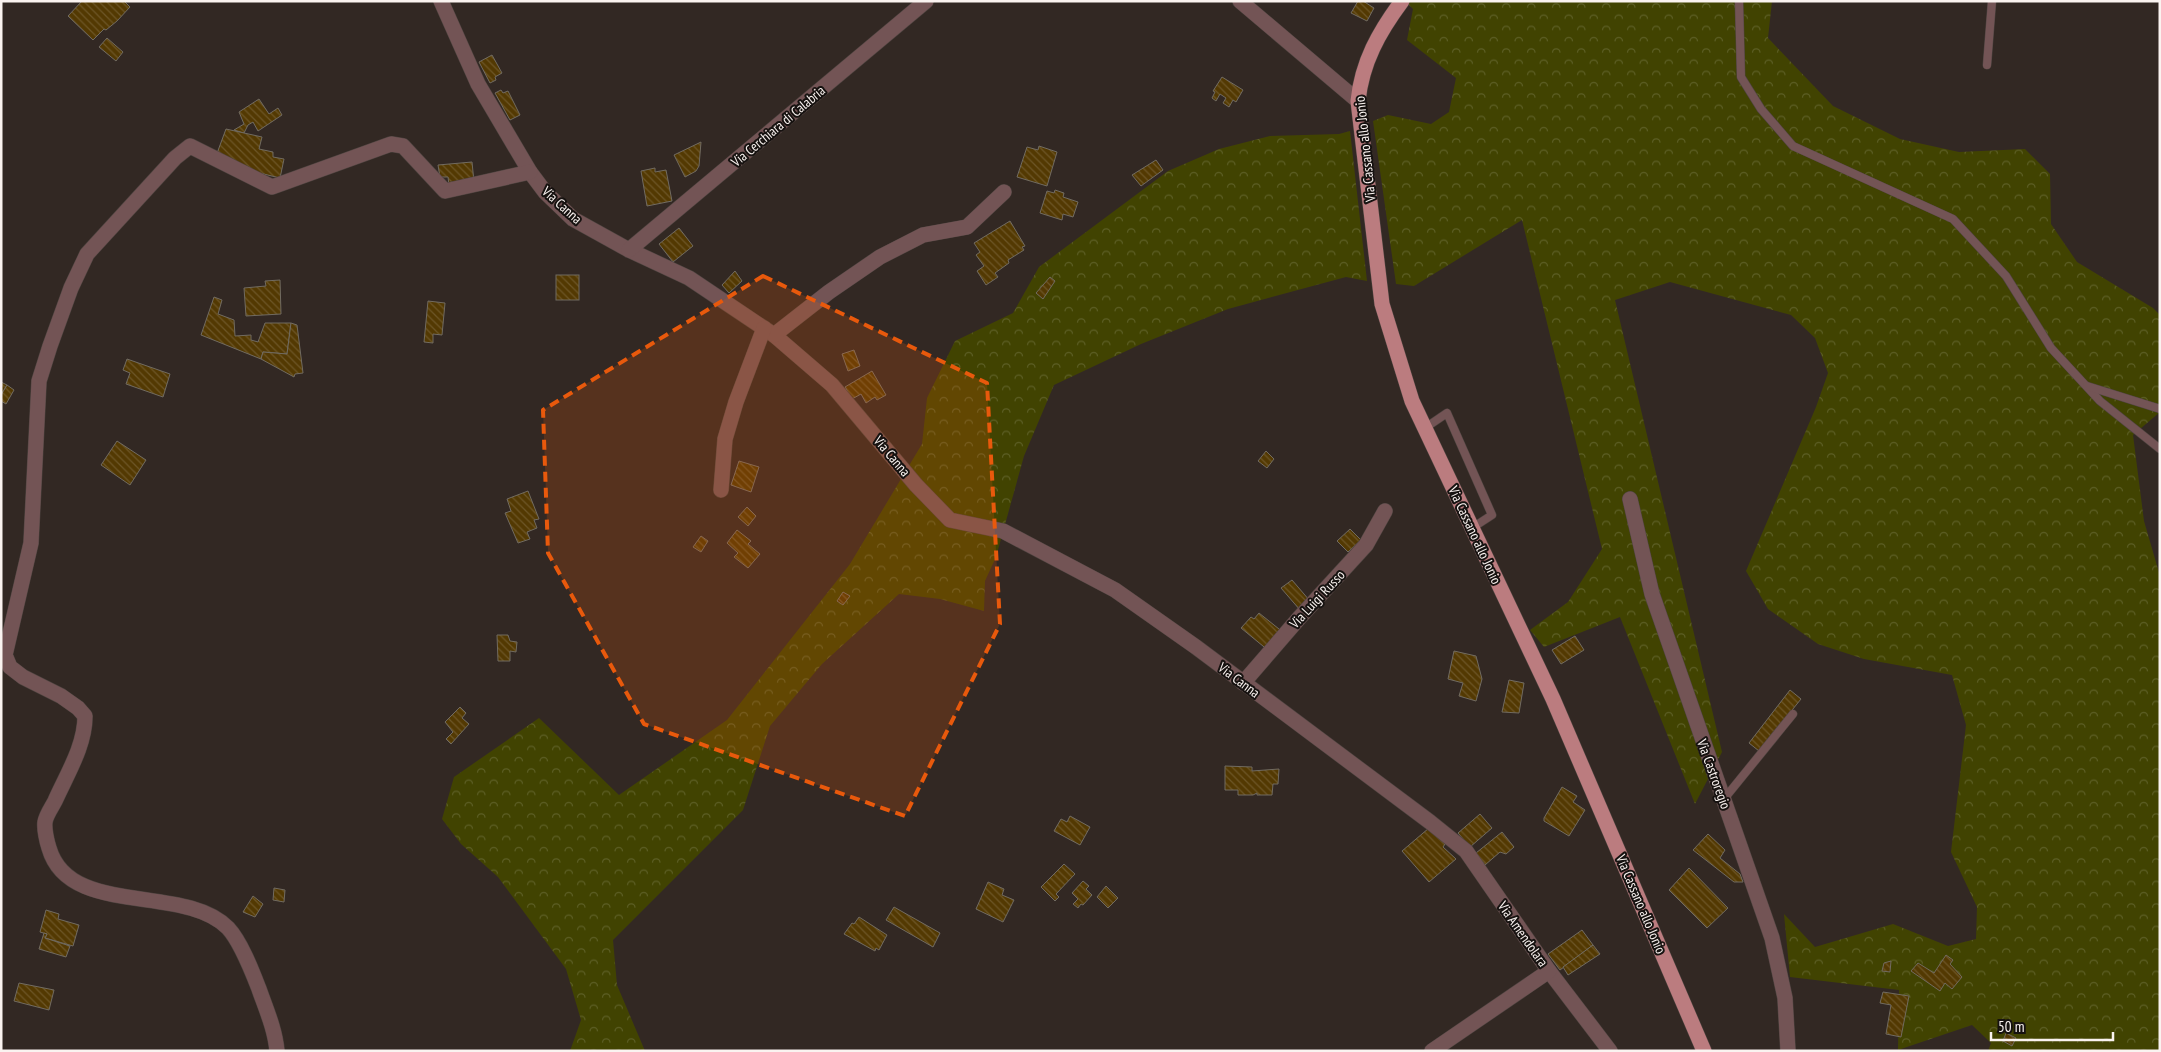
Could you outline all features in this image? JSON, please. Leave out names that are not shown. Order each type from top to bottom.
[{"type":"main road","name":"Via Cassano allo Jonio","points":[[1402,1],[1383,27],[1368,56],[1360,83],[1358,101],[1382,304],[1412,401],[1553,699],[1704,1051]]},
{"type":"street","name":"Via Canna","points":[[441,1],[478,84],[530,172],[544,192],[573,218],[629,250],[689,278],[769,331],[832,385],[916,484],[950,520],[1003,531],[1115,590],[1244,683],[1430,822]]},
{"type":"street","name":"Via Cerchiara di Calabria","points":[[629,250],[926,1]]},
{"type":"street","points":[[1240,1],[1358,101]]},
{"type":"street","points":[[277,1051],[276,1036],[253,974],[229,929],[213,917],[194,908],[99,891],[73,880],[58,867],[49,849],[45,822],[82,741],[85,716],[78,708],[61,696],[22,677],[10,667],[5,655],[31,543],[39,381],[70,288],[88,254],[175,158],[190,146],[272,187],[391,144],[403,146],[445,191],[530,172]]},
{"type":"street","points":[[721,490],[725,439],[736,402],[769,331],[880,257],[923,235],[968,228],[1004,192]]},
{"type":"street","name":"Via Castroregio","points":[[1630,499],[1652,594],[1772,938],[1785,998],[1788,1051]]},
{"type":"street","name":"Via Luigi Russo","points":[[1244,683],[1300,617],[1366,545],[1385,511]]},
{"type":"street","name":"Via Amendolara","points":[[1430,822],[1466,851],[1549,971],[1610,1051]]},
{"type":"street","points":[[1432,1051],[1549,971]]},
{"type":"lane","points":[[1739,1],[1741,77],[1761,109],[1793,146],[1953,219],[2006,276],[2051,348],[2100,401],[2160,449]]},
{"type":"lane","points":[[1987,65],[1992,1]]},
{"type":"lane","points":[[2086,386],[2160,409]]},
{"type":"lane","points":[[1425,428],[1447,413],[1492,515],[1472,528]]},
{"type":"lane","points":[[1724,800],[1793,714]]},
{"type":"highlighted area","points":[[763,276],[987,383],[1000,624],[905,816],[644,724],[548,553],[543,410]]},
{"type":"green space","points":[[1405,1],[1772,1],[1768,38],[1833,106],[1900,139],[1959,152],[2025,149],[2050,174],[2051,224],[2077,262],[2153,308],[2160,315],[2160,412],[2133,435],[2144,521],[2160,576],[2160,1051],[1988,1051],[1991,1043],[1972,1025],[1898,1050],[1899,990],[1790,977],[1784,914],[1815,947],[1893,924],[1948,946],[1976,939],[1977,907],[1951,852],[1966,725],[1952,675],[1864,659],[1818,644],[1768,609],[1746,571],[1816,407],[1828,373],[1815,338],[1791,315],[1670,282],[1615,300],[1722,752],[1695,804],[1620,617],[1544,647],[1530,630],[1568,602],[1602,549],[1522,220],[1414,286],[1396,284],[1373,121],[1388,115],[1431,124],[1449,112],[1456,78],[1407,40],[1413,9]]},
{"type":"green space","points":[[1350,131],[1367,281],[1346,277],[1228,309],[1141,344],[1054,385],[1024,456],[996,557],[985,581],[984,611],[940,599],[899,594],[822,664],[770,726],[743,810],[613,940],[617,985],[645,1051],[570,1051],[581,1020],[566,969],[498,877],[461,844],[442,819],[454,777],[539,718],[619,795],[727,720],[850,564],[922,444],[927,398],[955,341],[1013,313],[1039,267],[1168,171],[1219,149],[1270,136],[1339,134]]},
{"type":"building","points":[[82,1],[124,1],[130,7],[117,21],[106,30],[104,29],[93,40],[68,16]]},
{"type":"building","points":[[1358,1],[1363,1],[1374,8],[1367,21],[1351,13]]},
{"type":"building","points":[[107,38],[123,52],[116,61],[99,47]]},
{"type":"building","points":[[492,55],[502,73],[495,77],[496,80],[490,83],[479,62]]},
{"type":"building","points":[[1222,77],[1243,90],[1236,102],[1233,100],[1229,107],[1223,103],[1226,98],[1220,94],[1216,101],[1212,98],[1215,92],[1213,91]]},
{"type":"building","points":[[501,90],[503,93],[508,91],[520,115],[510,120],[495,93]]},
{"type":"building","points":[[259,99],[269,114],[278,108],[282,115],[258,131],[253,122],[248,125],[244,133],[234,130],[244,124],[239,112]]},
{"type":"building","points":[[226,129],[262,137],[259,149],[273,152],[273,157],[284,159],[280,178],[231,166],[216,156]]},
{"type":"building","points":[[701,142],[699,166],[696,171],[685,177],[674,155]]},
{"type":"building","points":[[1039,146],[1057,152],[1047,186],[1017,177],[1027,147],[1038,150]]},
{"type":"building","points":[[1156,160],[1163,170],[1141,186],[1132,175]]},
{"type":"building","points":[[472,162],[474,182],[449,185],[448,177],[440,177],[438,165]]},
{"type":"building","points":[[655,168],[655,172],[666,170],[672,201],[647,206],[641,171]]},
{"type":"building","points":[[1055,190],[1064,193],[1063,197],[1078,202],[1073,217],[1063,214],[1062,220],[1040,213],[1047,191],[1054,193]]},
{"type":"building","points":[[1010,221],[1025,246],[1022,247],[1024,250],[1008,260],[1009,263],[995,273],[998,277],[986,285],[977,271],[984,266],[976,255],[980,252],[974,243]]},
{"type":"building","points":[[679,228],[693,246],[673,262],[659,244]]},
{"type":"building","points":[[735,271],[742,281],[729,293],[722,285]]},
{"type":"building","points":[[556,275],[579,275],[579,300],[556,300]]},
{"type":"building","points":[[1050,277],[1055,281],[1043,299],[1036,293]]},
{"type":"building","points":[[280,280],[281,314],[246,316],[244,288],[266,286],[265,281]]},
{"type":"building","points":[[214,297],[222,300],[218,314],[234,320],[235,336],[251,335],[251,340],[258,342],[265,323],[291,323],[287,354],[263,352],[261,359],[201,335]]},
{"type":"building","points":[[428,301],[445,303],[442,335],[433,334],[433,343],[424,342]]},
{"type":"building","points":[[291,323],[297,325],[303,373],[295,374],[294,377],[261,359],[263,352],[287,354]]},
{"type":"building","points":[[854,350],[860,366],[848,371],[842,354]]},
{"type":"building","points":[[127,359],[170,374],[163,397],[126,384],[130,373],[123,370]]},
{"type":"building","points":[[872,371],[886,395],[877,400],[875,397],[866,403],[861,394],[852,399],[845,387]]},
{"type":"building","points":[[1,382],[7,385],[1,395]]},
{"type":"building","points":[[7,385],[14,390],[6,404],[1,401],[1,395]]},
{"type":"building","points":[[117,441],[146,460],[130,485],[101,465]]},
{"type":"building","points":[[1266,451],[1274,459],[1267,468],[1258,461]]},
{"type":"building","points":[[739,461],[759,467],[751,492],[731,485]]},
{"type":"building","points":[[528,491],[539,519],[534,520],[537,528],[527,532],[530,539],[518,543],[505,513],[511,511],[507,499]]},
{"type":"building","points":[[747,507],[756,516],[748,526],[738,517]]},
{"type":"building","points":[[1350,529],[1361,540],[1348,552],[1337,541]]},
{"type":"building","points":[[737,530],[751,541],[748,544],[760,554],[748,568],[734,557],[738,553],[727,543]]},
{"type":"building","points":[[701,536],[708,541],[701,552],[693,547]]},
{"type":"building","points":[[1292,580],[1310,601],[1300,610],[1281,588]]},
{"type":"building","points":[[843,592],[850,596],[843,605],[837,601]]},
{"type":"building","points":[[1259,613],[1284,633],[1269,651],[1241,628],[1251,617],[1254,619]]},
{"type":"building","points":[[497,635],[508,635],[510,641],[517,642],[516,652],[510,651],[510,661],[498,661]]},
{"type":"building","points":[[1575,636],[1584,650],[1561,664],[1552,650]]},
{"type":"building","points":[[1454,651],[1476,656],[1482,679],[1476,701],[1459,696],[1463,683],[1448,679]]},
{"type":"building","points":[[1509,680],[1524,683],[1519,713],[1502,712]]},
{"type":"building","points":[[1790,690],[1801,699],[1759,751],[1749,743]]},
{"type":"building","points":[[460,707],[466,713],[462,718],[469,724],[451,744],[446,739],[453,732],[445,722]]},
{"type":"building","points":[[1225,766],[1252,767],[1252,771],[1279,769],[1278,784],[1273,784],[1272,795],[1257,795],[1257,793],[1253,795],[1238,795],[1238,790],[1225,790]]},
{"type":"building","points":[[1562,787],[1577,796],[1573,802],[1585,810],[1569,836],[1544,821]]},
{"type":"building","points":[[1480,814],[1492,828],[1470,847],[1458,833]]},
{"type":"building","points":[[1070,816],[1090,827],[1080,845],[1054,831],[1061,819],[1067,822]]},
{"type":"building","points":[[1429,828],[1447,841],[1443,847],[1456,859],[1429,882],[1402,851]]},
{"type":"building","points":[[1502,832],[1514,847],[1506,854],[1500,852],[1485,865],[1476,853]]},
{"type":"building","points":[[1708,834],[1725,850],[1720,858],[1740,874],[1743,882],[1734,882],[1693,850]]},
{"type":"building","points":[[1064,864],[1075,874],[1056,894],[1059,897],[1055,901],[1041,887]]},
{"type":"building","points":[[1689,868],[1728,908],[1707,928],[1669,890]]},
{"type":"building","points":[[1083,881],[1089,886],[1086,889],[1092,895],[1078,908],[1073,904],[1078,899],[1072,893]]},
{"type":"building","points":[[988,882],[1004,889],[1002,895],[1014,900],[1003,922],[976,909]]},
{"type":"building","points":[[1106,886],[1118,898],[1108,908],[1097,897]]},
{"type":"building","points":[[274,888],[285,890],[284,902],[273,900]]},
{"type":"building","points":[[253,896],[263,904],[255,917],[243,912]]},
{"type":"building","points":[[894,907],[940,933],[933,947],[886,920]]},
{"type":"building","points":[[46,910],[59,914],[58,919],[79,925],[73,946],[45,938],[47,934],[40,932]]},
{"type":"building","points":[[859,917],[887,935],[879,950],[876,948],[875,951],[844,934]]},
{"type":"building","points":[[1582,930],[1593,945],[1560,970],[1548,954]]},
{"type":"building","points":[[44,933],[47,934],[45,938],[70,946],[66,957],[39,949]]},
{"type":"building","points":[[1593,945],[1600,954],[1568,975],[1563,967]]},
{"type":"building","points":[[1946,955],[1953,960],[1950,964],[1962,977],[1952,989],[1945,983],[1940,991],[1911,971],[1918,963],[1934,973]]},
{"type":"building","points":[[1891,961],[1890,972],[1882,971],[1884,963]]},
{"type":"building","points":[[19,983],[54,990],[49,1010],[14,1001]]},
{"type":"building","points":[[1883,992],[1909,996],[1901,1037],[1886,1034],[1891,1005],[1880,1003]]},
{"type":"building","points":[[2006,1033],[2016,1038],[2012,1046],[2003,1041]]}]
